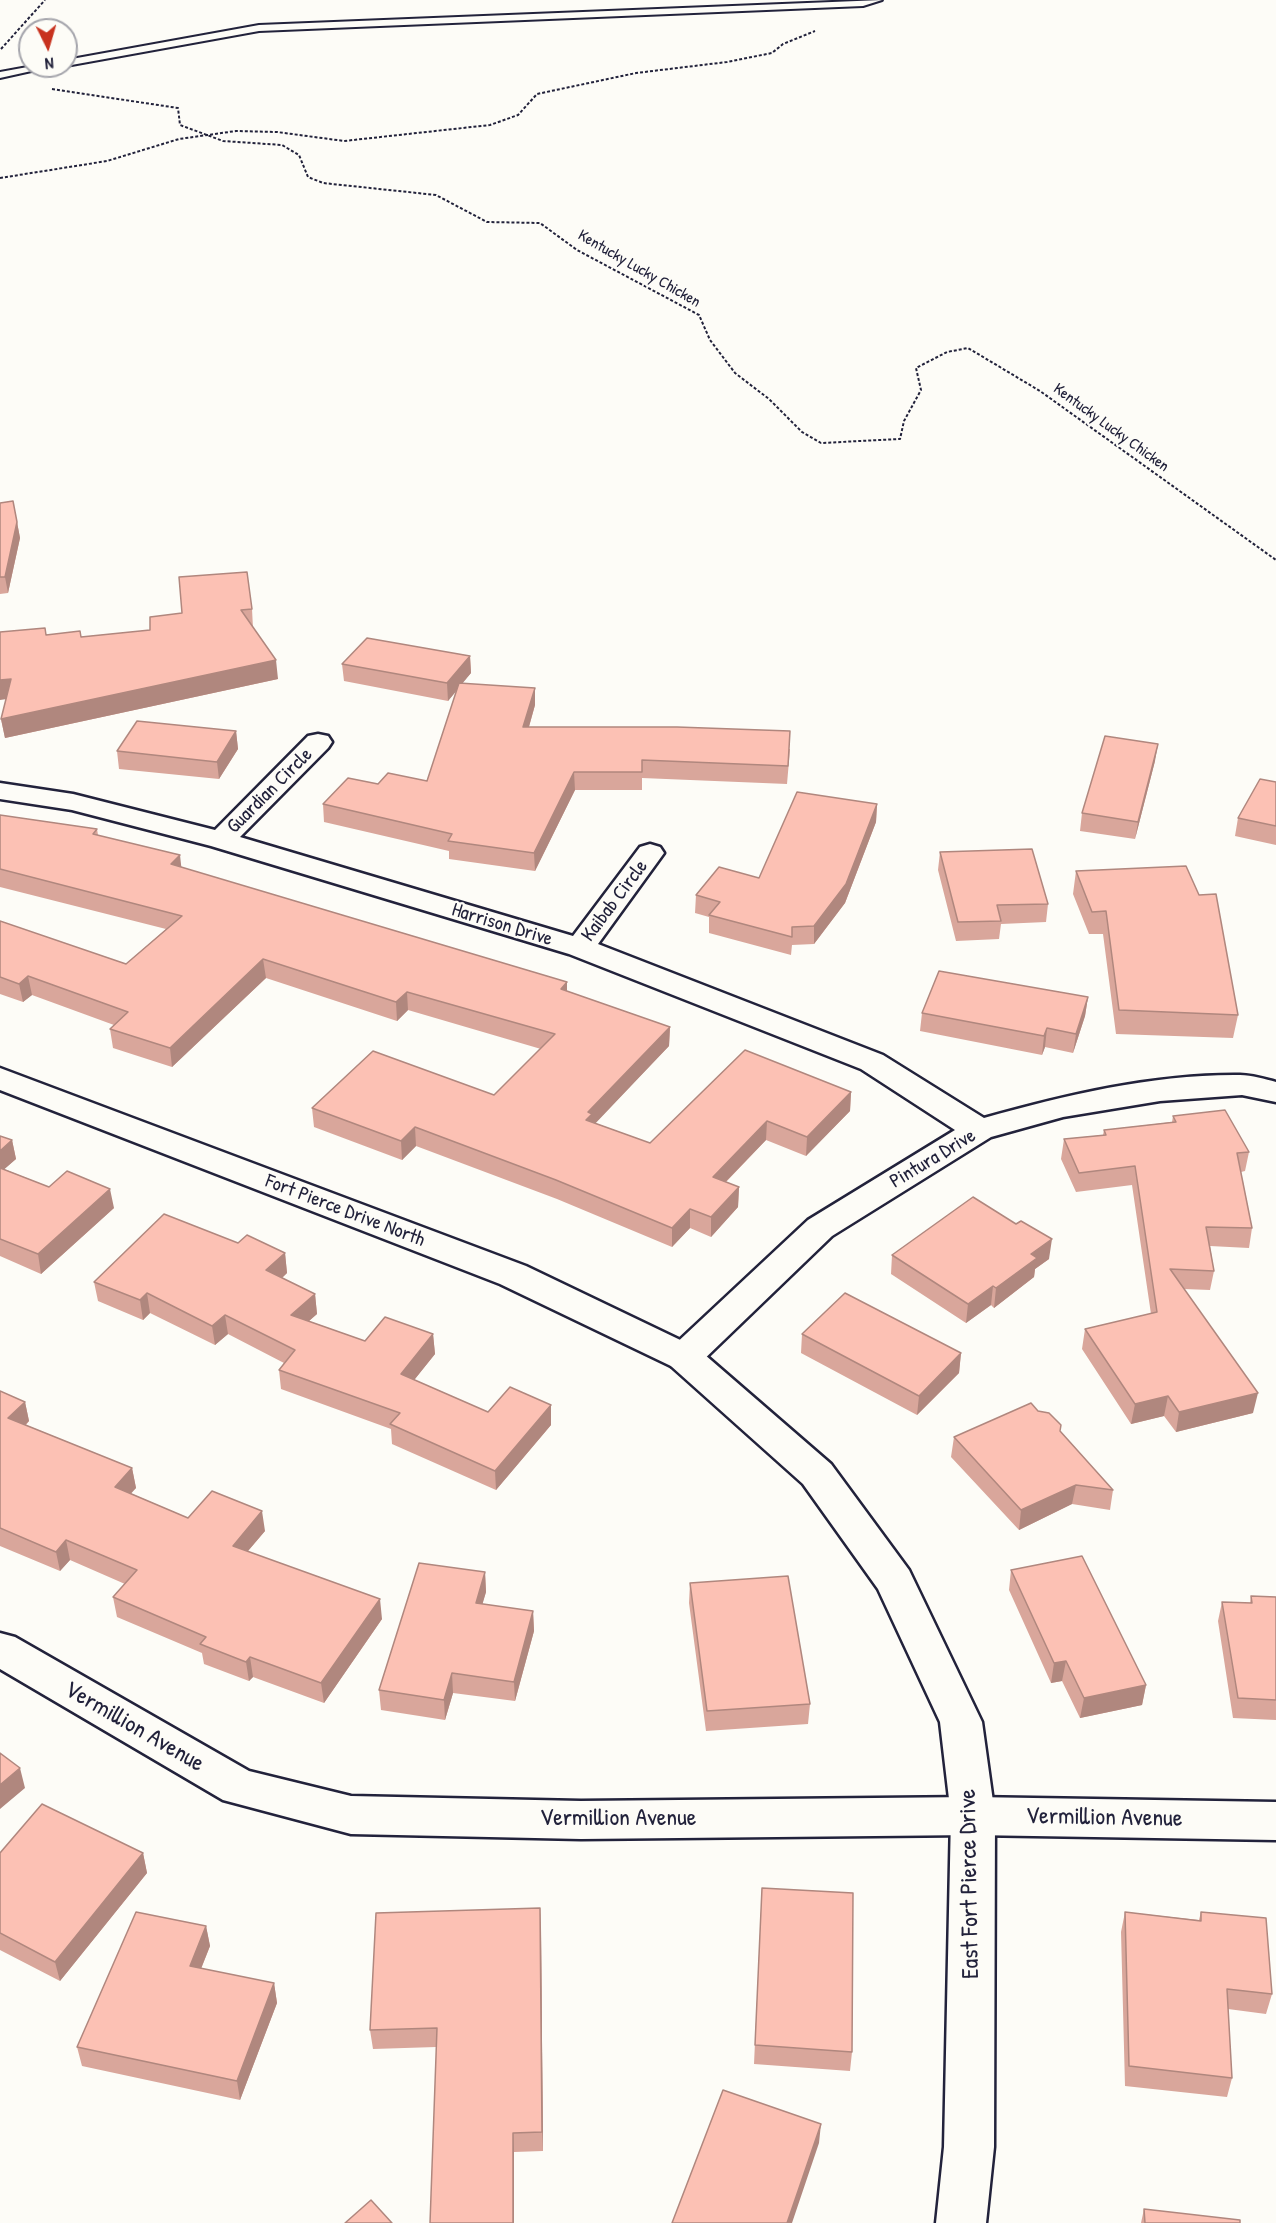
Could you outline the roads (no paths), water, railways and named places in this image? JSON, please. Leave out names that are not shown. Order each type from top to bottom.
[{"type":"street","name":"Guardian Circle","points":[[221,840],[318,742]]},
{"type":"street","name":"Harrison Drive","points":[[0,791],[73,801],[221,840],[580,948],[872,1062],[978,1130]]},
{"type":"street","name":"Kaibab Circle","points":[[580,948],[650,853]]},
{"type":"street","name":"Fort Pierce Drive North","points":[[0,1078],[513,1275],[684,1358]]},
{"type":"street","name":"Pintura Drive","points":[[684,1358],[820,1228],[978,1130],[1061,1107],[1160,1091],[1242,1085],[1276,1092]]},
{"type":"street","name":"East Fort Pierce Drive","points":[[684,1358],[817,1474],[895,1581],[961,1722],[973,1816],[969,2147],[961,2223]]},
{"type":"street","name":"Vermillion Avenue","points":[[0,1649],[238,1787],[351,1815],[581,1820],[973,1816],[1276,1821]]},
{"type":"lane","points":[[78,61],[259,28],[863,3],[877,0]]},
{"type":"lane","points":[[0,75],[18,72]]}]
